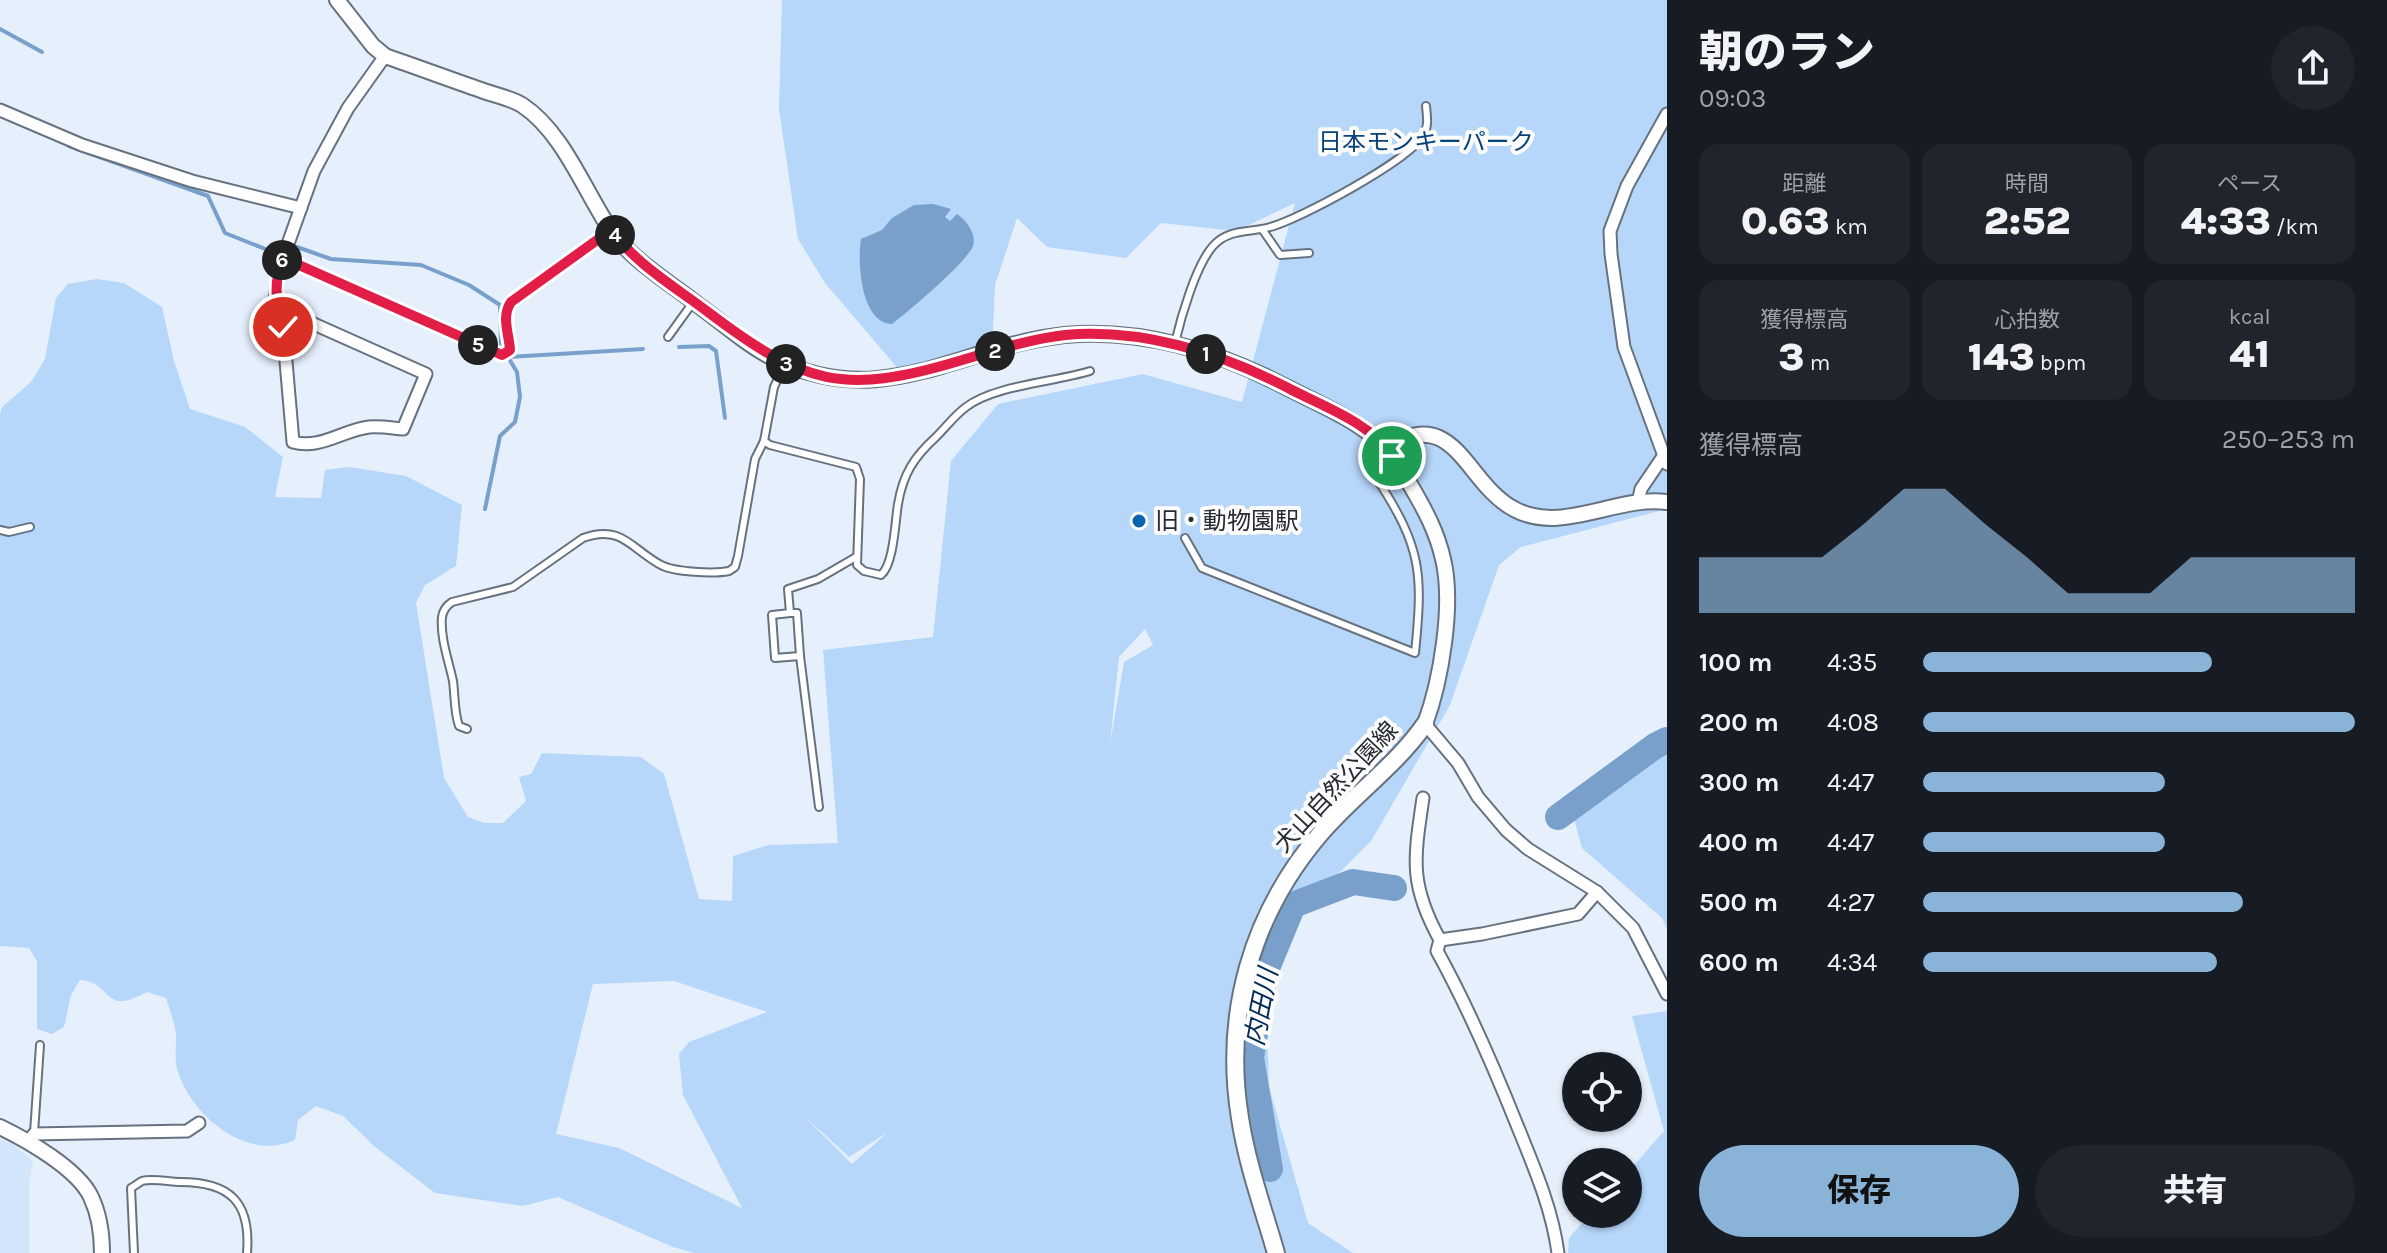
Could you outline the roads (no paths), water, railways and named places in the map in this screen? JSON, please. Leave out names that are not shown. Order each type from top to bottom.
[{"type":"main road","name":"犬山自然公園線","points":[[1276,1253],[1251,1171],[1239,1116],[1234,1038],[1242,987],[1261,924],[1290,872],[1321,832],[1410,746],[1425,724]]},
{"type":"street","points":[[337,0],[373,46],[385,56],[522,104],[566,151],[611,230],[636,257],[779,361],[826,378],[876,380],[902,377],[993,351],[1065,335],[1114,335],[1175,343],[1258,373],[1342,416],[1390,452],[1428,514],[1444,562],[1447,587],[1441,663],[1434,700],[1425,724],[1458,763],[1478,797],[1506,830],[1528,849],[1597,892],[1633,928],[1667,994]]},
{"type":"street","points":[[278,308],[426,374],[403,429],[368,427],[317,443],[304,445],[293,442],[283,327],[278,308],[276,281],[314,171],[348,108],[385,56]]},
{"type":"street","points":[[0,110],[82,145],[192,181],[301,208]]},
{"type":"street","points":[[1638,502],[1641,489],[1665,459],[1624,347],[1610,231],[1627,186],[1667,114]]},
{"type":"street","points":[[384,303],[502,355],[510,350],[505,319],[511,302],[611,230]]},
{"type":"street","points":[[1390,452],[1403,437],[1436,435],[1450,443],[1493,493],[1514,509],[1533,517],[1560,517],[1638,502],[1667,502]]},
{"type":"street","points":[[1423,798],[1416,860],[1417,889],[1423,910],[1440,940],[1437,951],[1465,1002],[1538,1177],[1552,1215],[1558,1253]]},
{"type":"street","points":[[1440,940],[1578,914],[1597,892]]},
{"type":"street","points":[[0,1127],[31,1138],[187,1131],[199,1123]]},
{"type":"street","points":[[31,1138],[90,1194],[102,1231],[102,1253]]},
{"type":"lane","points":[[1175,343],[1184,308],[1213,245],[1226,236],[1248,229],[1272,227],[1359,185],[1416,146],[1428,125],[1426,106]]},
{"type":"lane","points":[[1262,229],[1280,255],[1309,253]]},
{"type":"lane","points":[[283,258],[384,303]]},
{"type":"lane","points":[[668,337],[694,301]]},
{"type":"lane","points":[[467,729],[459,726],[456,719],[442,628],[445,608],[452,602],[513,587],[583,538],[595,534],[623,538],[670,568],[729,571],[735,567],[755,459],[764,441],[779,361]]},
{"type":"lane","points":[[764,441],[856,467],[860,479],[857,565],[864,571],[881,575],[886,570],[907,470],[916,456],[965,408],[1019,387],[1090,371]]},
{"type":"lane","points":[[1185,538],[1202,568],[1415,653],[1419,590],[1414,548],[1406,526],[1377,479],[1376,471],[1390,452]]},
{"type":"lane","points":[[0,530],[9,532],[30,527]]},
{"type":"lane","points":[[790,613],[788,589],[809,583],[856,557]]},
{"type":"lane","points":[[800,656],[775,658],[772,615],[797,613],[819,807]]},
{"type":"lane","points":[[31,1138],[40,1045]]},
{"type":"lane","points":[[134,1253],[131,1188],[142,1181],[206,1183],[228,1192],[246,1222],[247,1253]]},
{"type":"waterway","points":[[0,29],[42,52]]},
{"type":"waterway","points":[[69,146],[208,196],[225,233],[278,254]]},
{"type":"waterway","points":[[297,247],[331,259],[421,265],[469,285],[500,305],[501,347]]},
{"type":"waterway","points":[[679,347],[709,346],[716,351],[725,418]]},
{"type":"waterway","points":[[485,509],[500,436],[515,422],[520,397],[517,372],[508,357],[643,349]]},
{"type":"waterway","name":"内田川","points":[[1558,817],[1667,740]]},
{"type":"waterway","name":"内田川","points":[[1270,1169],[1251,1058],[1265,973],[1293,905],[1353,882],[1394,888]]},
{"type":"place","name":"旧・動物園駅","points":[[1139,521]]},
{"type":"park label","name":"日本モンキーパーク","points":[[1426,142]]}]
